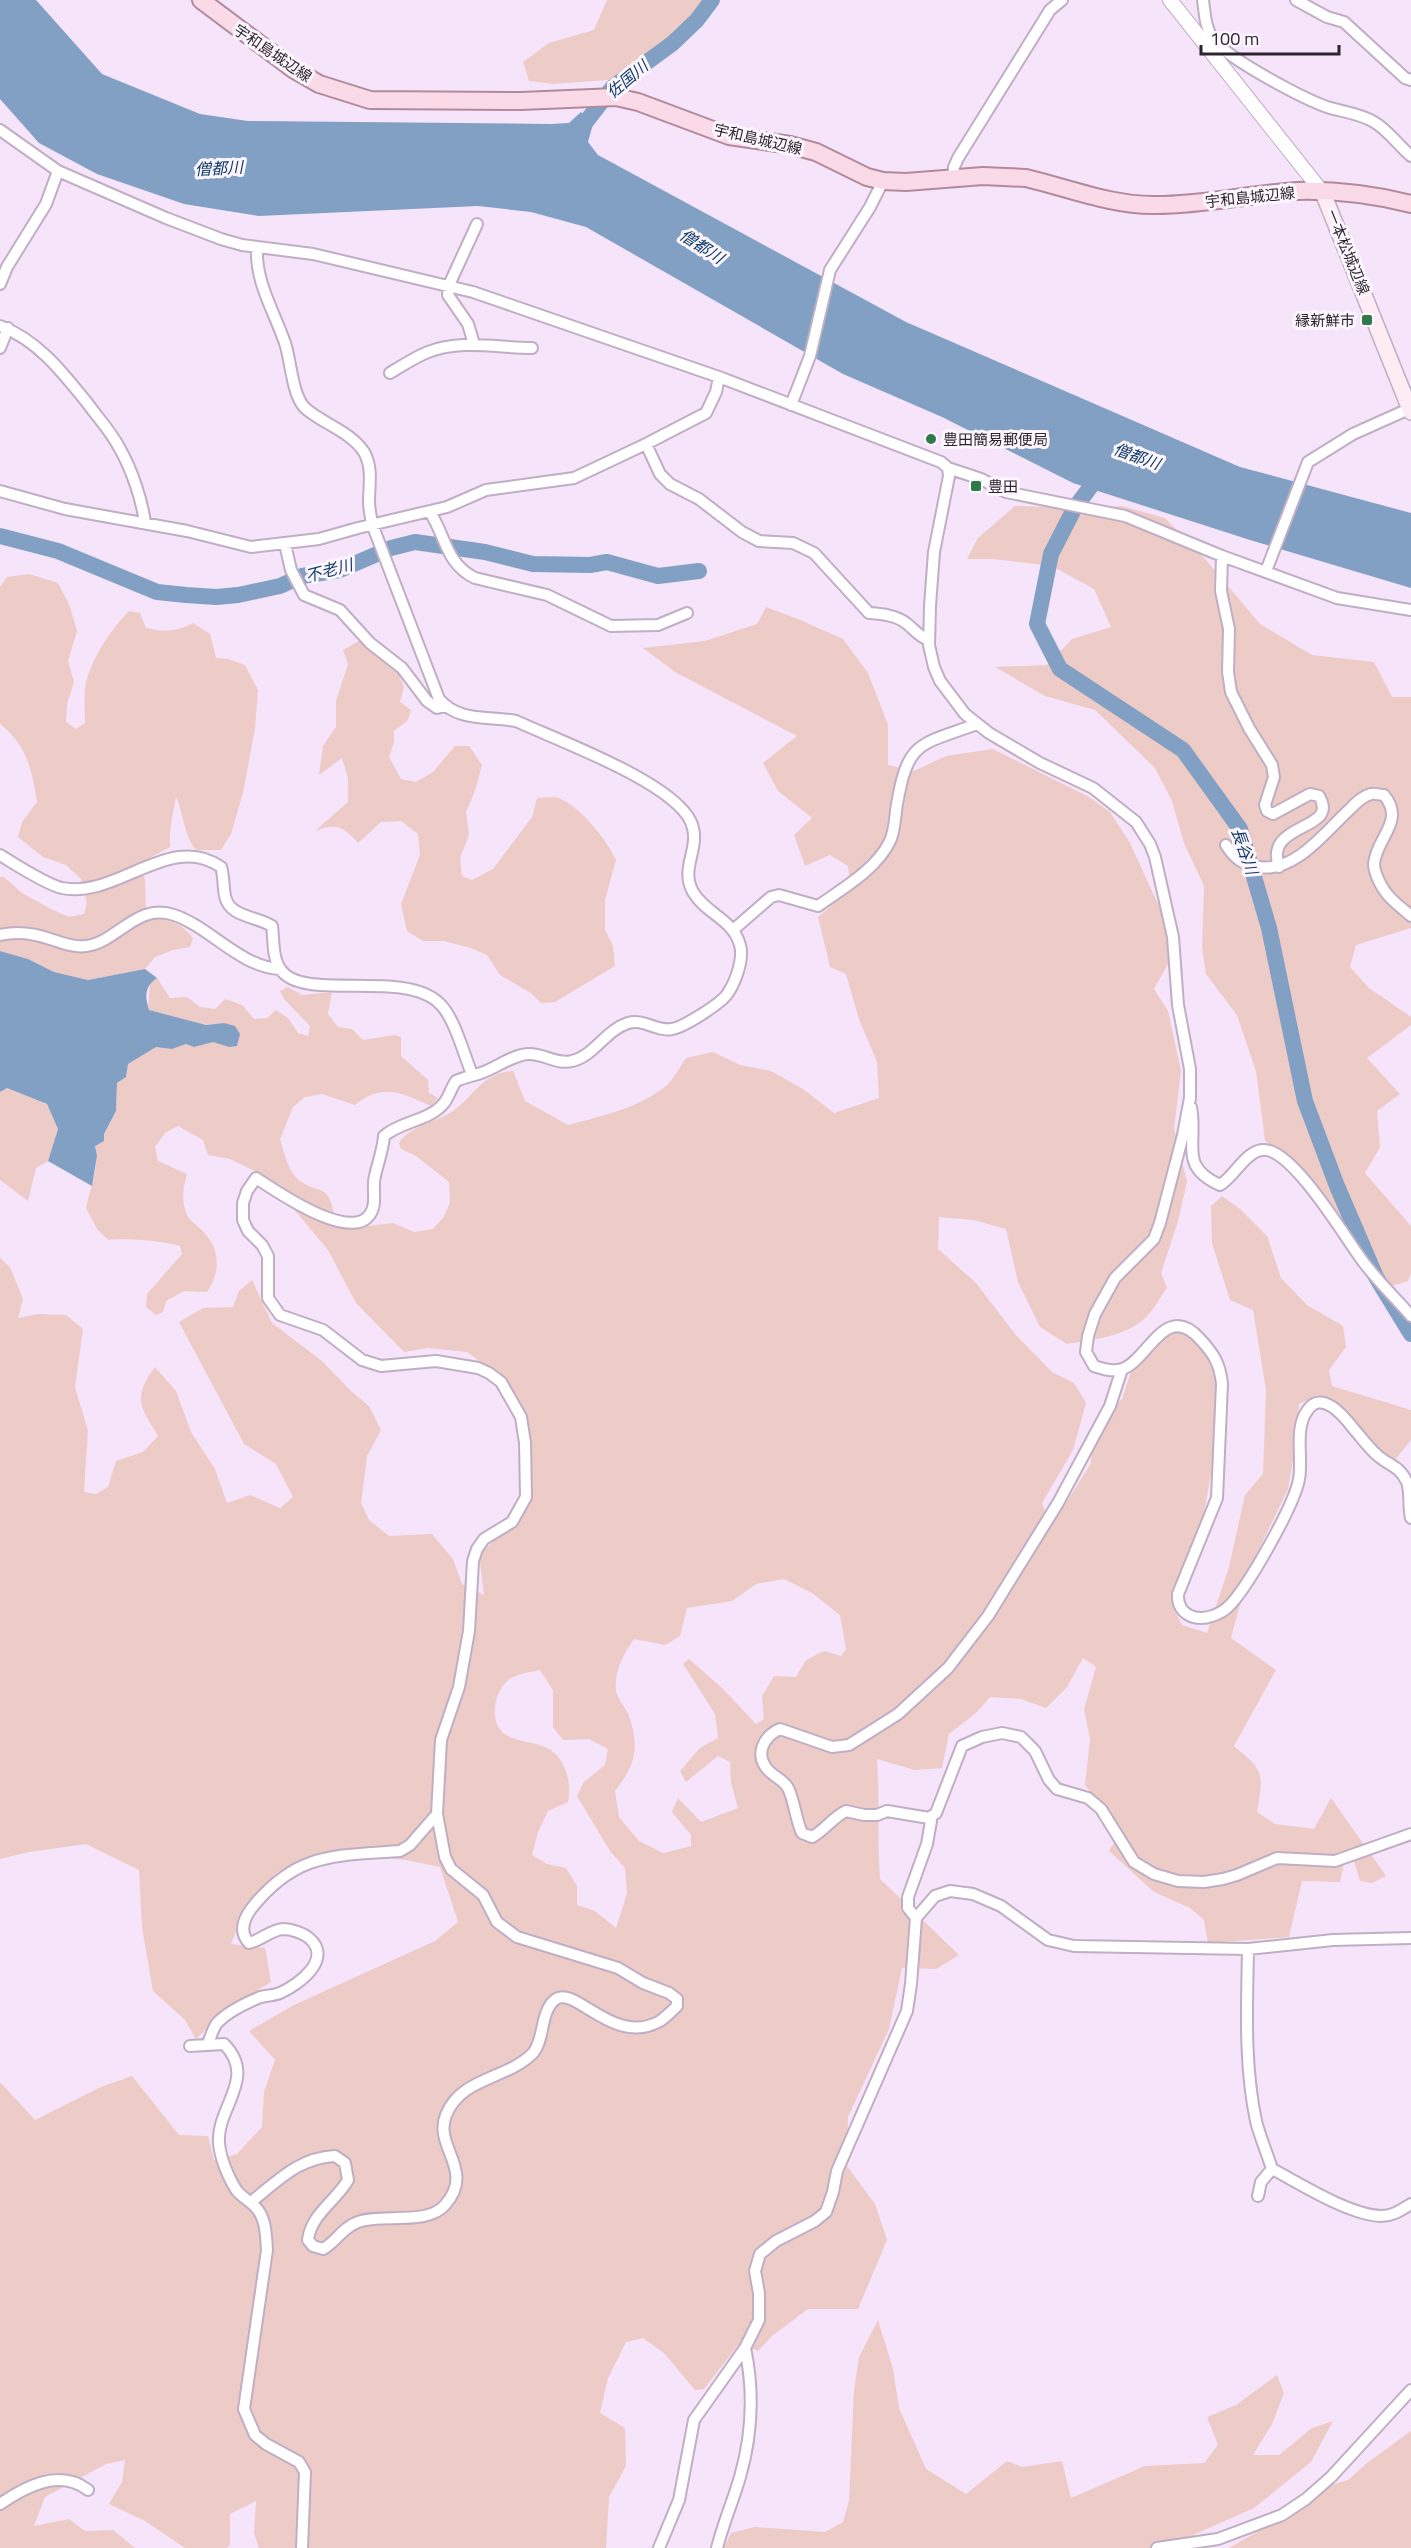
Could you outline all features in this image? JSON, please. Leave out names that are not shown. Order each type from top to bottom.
[{"type":"main road","name":"宇和島城辺線","points":[[201,0],[293,69],[319,84],[370,100],[521,101],[604,97],[638,102],[729,136],[790,145],[816,152],[867,177],[883,181],[906,182],[983,176],[1026,178],[1124,202],[1153,205],[1210,202],[1298,191],[1359,194],[1411,204]]},
{"type":"main road","name":"一本松城辺線","points":[[1323,193],[1411,410]]},
{"type":"street","points":[[953,178],[958,158],[1050,10],[1062,0]]},
{"type":"street","points":[[1170,0],[1323,193]]},
{"type":"street","points":[[1203,0],[1206,26],[1213,39],[1225,52],[1307,99],[1359,115],[1376,123],[1411,156]]},
{"type":"street","points":[[1296,0],[1328,17],[1344,22],[1405,78],[1411,80]]},
{"type":"street","points":[[0,129],[58,171],[166,218],[221,238],[257,247],[313,254],[449,285],[561,321],[719,377],[941,462],[948,468],[981,479],[1006,492],[1125,516],[1222,556],[1337,598],[1411,610]]},
{"type":"street","points":[[0,284],[46,204],[58,171]]},
{"type":"street","points":[[791,405],[810,356],[830,270],[870,207],[883,181]]},
{"type":"street","points":[[474,344],[468,324],[448,295],[449,285],[477,224]]},
{"type":"street","points":[[251,2202],[299,2164],[318,2157],[335,2156],[345,2163],[348,2180],[342,2191],[314,2222],[308,2240],[313,2246],[322,2249],[333,2244],[345,2229],[358,2221],[430,2214],[444,2207],[454,2193],[458,2179],[444,2129],[445,2116],[453,2102],[482,2080],[523,2062],[535,2051],[548,2009],[555,1999],[565,1997],[580,2003],[604,2020],[629,2028],[645,2027],[661,2020],[677,2006],[678,1999],[669,1992],[643,1983],[618,1968],[517,1938],[497,1922],[483,1895],[451,1869],[445,1857],[437,1814],[441,1740],[459,1687],[469,1631],[473,1561],[477,1549],[484,1539],[512,1522],[526,1497],[525,1443],[521,1417],[501,1382],[484,1370],[436,1361],[381,1366],[362,1360],[323,1330],[280,1315],[268,1298],[268,1256],[262,1245],[248,1231],[243,1220],[243,1203],[247,1191],[256,1178],[315,1214],[339,1221],[359,1223],[373,1208],[374,1180],[378,1160],[383,1151],[384,1136],[392,1129],[433,1112],[445,1102],[456,1081],[472,1074],[480,1074],[527,1054],[559,1062],[572,1062],[583,1057],[618,1028],[630,1022],[642,1022],[669,1030],[679,1028],[718,1003],[728,993],[741,962],[741,946],[733,930],[726,922],[705,908],[689,884],[687,870],[696,839],[694,830],[680,807],[635,774],[516,721],[495,717],[466,716],[454,713],[445,706],[431,683],[372,524],[369,503],[370,467],[364,453],[354,441],[304,407],[297,393],[285,343],[264,293],[256,261],[257,247]]},
{"type":"street","points":[[0,348],[4,327],[36,346],[60,370],[102,423],[126,461],[145,523]]},
{"type":"street","points":[[390,373],[426,353],[474,344],[532,348]]},
{"type":"street","points":[[0,491],[65,510],[145,523],[251,548],[319,540],[372,524],[430,512],[486,490],[574,478],[706,412],[716,392],[719,377]]},
{"type":"street","points":[[1266,571],[1308,462],[1353,434],[1411,410]]},
{"type":"street","points":[[646,444],[660,474],[670,484],[699,499],[742,532],[759,541],[793,543],[814,553],[869,613],[883,614],[904,621],[922,638],[929,640]]},
{"type":"street","points":[[948,468],[950,476],[933,552],[929,640],[934,668],[940,681],[959,708],[977,724],[1011,747],[1092,788],[1125,811],[1144,834],[1155,857],[1173,937],[1178,1005],[1190,1069],[1190,1098],[1194,1124],[1191,1158],[1197,1171],[1205,1178],[1223,1183],[1255,1152],[1271,1151],[1298,1173],[1322,1202],[1357,1254],[1411,1316]]},
{"type":"street","points":[[430,512],[455,565],[463,573],[474,578],[547,595],[611,626],[658,625],[687,613]]},
{"type":"street","points":[[285,544],[291,570],[304,595],[340,610],[370,643],[402,668],[427,701],[437,708],[445,706]]},
{"type":"street","points":[[1222,556],[1221,591],[1229,629],[1231,692],[1249,728],[1272,765],[1274,777],[1265,805],[1267,811],[1273,814],[1310,794],[1319,796],[1324,804],[1324,811],[1318,818],[1288,836],[1277,846],[1274,854],[1279,867]]},
{"type":"street","points":[[733,930],[771,897],[779,895],[818,906],[850,883],[876,860],[891,840],[901,779],[914,751],[933,740],[977,724]]},
{"type":"street","points":[[1226,845],[1233,856],[1243,864],[1264,868],[1279,867],[1292,861],[1308,848],[1361,799],[1371,793],[1384,795],[1392,804],[1392,818],[1374,864],[1377,877],[1385,891],[1411,916]]},
{"type":"street","points":[[0,855],[61,888],[90,888],[135,873],[162,860],[185,855],[212,861],[221,867],[225,898],[231,908],[272,926],[275,955],[284,974],[303,983],[318,986],[369,985],[416,991],[431,997],[446,1011],[472,1074]]},
{"type":"street","points":[[0,934],[28,933],[71,946],[87,946],[144,914],[172,914],[245,957],[271,969],[280,969]]},
{"type":"street","points":[[1190,1098],[1183,1135],[1154,1239],[1115,1278],[1095,1314],[1086,1352],[1094,1366],[1108,1370],[1122,1369],[1131,1363],[1156,1336],[1169,1328],[1184,1327],[1196,1334],[1214,1354],[1220,1366],[1222,1384],[1217,1498],[1178,1594],[1177,1602],[1185,1614],[1202,1618],[1221,1612],[1244,1587],[1296,1491],[1302,1424],[1306,1411],[1316,1403],[1327,1403],[1338,1411],[1379,1457],[1396,1466],[1411,1494],[1411,1518]]},
{"type":"street","points":[[1122,1369],[1110,1406],[1058,1503],[988,1616],[948,1668],[898,1713],[849,1745],[832,1747],[780,1729],[769,1734],[760,1755],[767,1769],[784,1781],[792,1797],[801,1833],[812,1837],[822,1832],[834,1817],[846,1811],[864,1815],[877,1815],[887,1811],[930,1818],[936,1813],[962,1746],[982,1737],[1002,1733],[1021,1737],[1035,1751],[1049,1780],[1057,1789],[1088,1798],[1101,1809],[1134,1862],[1154,1874],[1178,1881],[1204,1882],[1223,1879],[1277,1858],[1335,1861],[1411,1834]]},
{"type":"street","points":[[208,2043],[217,2023],[238,2007],[260,1997],[277,1994],[313,1970],[317,1952],[310,1939],[297,1932],[283,1929],[249,1943],[245,1938],[242,1931],[244,1923],[249,1912],[264,1894],[281,1878],[319,1858],[400,1851],[410,1845],[437,1814]]},
{"type":"street","points":[[916,1918],[908,1908],[908,1897],[927,1845],[930,1818]]},
{"type":"street","points":[[659,2548],[679,2499],[694,2420],[745,2348],[759,2320],[759,2293],[755,2271],[760,2254],[776,2241],[815,2221],[826,2212],[837,2171],[900,2029],[911,1984],[916,1918],[935,1896],[950,1891],[973,1894],[992,1902],[1048,1940],[1074,1946],[1248,1949],[1333,1940],[1411,1938]]},
{"type":"street","points":[[1248,1949],[1247,2043],[1251,2092],[1256,2122],[1272,2169],[1342,2206],[1380,2216],[1397,2213],[1411,2204]]},
{"type":"street","points":[[190,2046],[208,2043],[224,2044],[234,2054],[238,2064],[231,2103],[221,2126],[220,2151],[238,2192],[259,2211],[266,2229],[267,2250],[244,2409],[255,2434],[303,2467],[306,2478],[302,2510],[302,2548]]},
{"type":"street","points":[[1258,2196],[1261,2182],[1272,2169]]},
{"type":"street","points":[[717,2548],[740,2476],[747,2444],[751,2409],[750,2373],[745,2348]]},
{"type":"street","points":[[1157,2548],[1218,2539],[1282,2515],[1306,2499],[1331,2477],[1411,2390]]},
{"type":"street","points":[[0,2505],[14,2495],[53,2479],[79,2483],[88,2490]]},
{"type":"shaded area","points":[[607,0],[704,0],[655,66],[607,80],[554,84],[529,81],[523,62],[549,43],[594,30]]},
{"type":"shaded area","points":[[1015,506],[1091,508],[1122,506],[1165,518],[1206,560],[1260,624],[1312,655],[1374,662],[1392,697],[1411,697],[1411,928],[1356,945],[1350,967],[1369,988],[1411,1017],[1411,1025],[1367,1058],[1400,1094],[1377,1111],[1380,1147],[1365,1173],[1411,1226],[1411,1273],[1408,1281],[1381,1289],[1344,1245],[1308,1192],[1265,1140],[1256,1071],[1237,1015],[1206,974],[1202,947],[1204,886],[1184,843],[1172,801],[1155,768],[1095,710],[1045,696],[995,667],[1047,665],[1072,639],[1111,627],[1094,589],[1052,566],[993,559],[967,559],[978,538]]},
{"type":"shaded area","points":[[29,574],[58,583],[69,604],[77,631],[68,661],[74,682],[67,704],[66,722],[76,729],[85,723],[85,689],[95,658],[115,627],[129,611],[140,613],[146,628],[176,630],[193,623],[210,634],[216,658],[228,659],[245,665],[258,690],[255,728],[243,793],[231,834],[221,850],[196,850],[189,838],[176,797],[170,847],[140,863],[145,880],[146,918],[178,924],[193,938],[190,947],[155,957],[145,969],[88,980],[54,972],[28,959],[0,951],[0,877],[4,877],[22,893],[69,917],[84,914],[87,903],[81,879],[66,865],[43,857],[18,837],[22,822],[37,802],[27,759],[16,741],[0,724],[0,587],[7,577]]},
{"type":"shaded area","points":[[766,607],[843,639],[868,673],[888,725],[888,765],[914,771],[946,756],[993,749],[1089,797],[1110,812],[1130,843],[1169,928],[1168,964],[1154,989],[1168,1011],[1181,1071],[1174,1128],[1187,1182],[1178,1221],[1161,1273],[1167,1288],[1150,1313],[1130,1329],[1110,1336],[1067,1344],[1040,1327],[1018,1282],[1006,1229],[974,1220],[939,1217],[938,1249],[976,1283],[1015,1334],[1052,1372],[1074,1383],[1086,1403],[1073,1450],[1042,1503],[1051,1527],[1091,1463],[1091,1429],[1122,1399],[1137,1353],[1171,1323],[1200,1328],[1214,1361],[1219,1402],[1214,1457],[1204,1513],[1173,1608],[1182,1625],[1207,1633],[1229,1567],[1245,1495],[1263,1474],[1266,1390],[1253,1310],[1230,1300],[1212,1243],[1211,1206],[1222,1196],[1240,1209],[1267,1236],[1281,1278],[1307,1305],[1343,1326],[1346,1347],[1329,1370],[1332,1386],[1411,1410],[1411,1440],[1393,1462],[1368,1441],[1349,1412],[1318,1395],[1299,1404],[1296,1443],[1288,1489],[1250,1568],[1231,1638],[1276,1670],[1234,1746],[1251,1761],[1259,1774],[1261,1789],[1257,1812],[1275,1824],[1314,1829],[1331,1798],[1386,1876],[1372,1883],[1360,1881],[1354,1861],[1344,1864],[1340,1882],[1302,1881],[1289,1937],[1208,1943],[1204,1920],[1190,1908],[1154,1892],[1109,1851],[1121,1831],[1085,1785],[1090,1739],[1084,1710],[1096,1667],[1083,1658],[1067,1687],[1046,1708],[1021,1699],[990,1697],[976,1713],[949,1734],[942,1768],[915,1770],[877,1759],[880,1879],[959,1955],[936,1969],[902,1968],[889,2029],[848,2117],[847,2166],[875,2204],[887,2240],[858,2309],[808,2309],[772,2336],[758,2351],[739,2344],[704,2389],[695,2390],[664,2353],[643,2338],[626,2342],[608,2378],[600,2413],[625,2428],[626,2466],[609,2497],[606,2548],[259,2548],[254,2533],[256,2501],[230,2514],[230,2544],[227,2548],[185,2548],[145,2521],[109,2504],[122,2482],[125,2460],[106,2464],[45,2497],[34,2526],[69,2519],[85,2531],[113,2530],[135,2548],[0,2548],[0,2082],[35,2120],[101,2087],[132,2076],[179,2135],[208,2136],[214,2160],[237,2154],[262,2127],[264,2092],[275,2060],[249,2031],[294,2005],[435,1941],[458,1922],[440,1867],[406,1860],[330,1852],[277,1872],[245,1909],[231,1944],[265,1948],[271,1982],[227,2009],[196,2039],[185,2020],[153,1991],[142,1927],[139,1870],[86,1844],[29,1852],[0,1859],[0,1258],[10,1267],[23,1299],[18,1318],[39,1314],[66,1315],[83,1329],[75,1387],[88,1431],[84,1492],[96,1494],[108,1487],[116,1461],[143,1452],[158,1436],[141,1402],[143,1387],[155,1367],[176,1391],[191,1432],[215,1469],[227,1503],[250,1495],[280,1508],[293,1497],[276,1464],[244,1444],[179,1322],[203,1308],[233,1307],[239,1291],[252,1280],[272,1323],[322,1361],[369,1406],[381,1430],[367,1456],[361,1503],[369,1520],[389,1536],[432,1534],[453,1559],[462,1584],[484,1595],[479,1554],[521,1518],[528,1474],[526,1419],[505,1379],[467,1352],[428,1348],[404,1352],[356,1303],[328,1250],[267,1177],[230,1159],[208,1155],[203,1140],[178,1126],[165,1133],[155,1147],[158,1161],[187,1174],[183,1194],[185,1210],[189,1218],[212,1243],[217,1264],[214,1278],[207,1292],[184,1291],[166,1301],[163,1312],[156,1315],[146,1307],[147,1294],[182,1254],[180,1246],[144,1240],[108,1240],[97,1229],[86,1208],[95,1170],[95,1146],[116,1111],[117,1083],[126,1077],[128,1064],[156,1047],[172,1048],[186,1044],[194,1047],[213,1041],[229,1047],[224,1023],[206,1025],[148,1010],[150,983],[157,978],[170,998],[187,997],[200,1007],[215,1009],[225,999],[242,1005],[254,1019],[267,1018],[276,1010],[288,1018],[298,1033],[308,1036],[310,1026],[284,999],[280,991],[288,987],[302,995],[332,992],[328,1014],[338,1027],[352,1029],[363,1040],[395,1035],[401,1037],[401,1056],[428,1080],[429,1093],[438,1098],[431,1106],[392,1092],[374,1094],[355,1105],[322,1094],[305,1097],[293,1107],[280,1139],[287,1162],[300,1181],[323,1191],[332,1204],[334,1214],[368,1226],[393,1223],[414,1232],[433,1229],[443,1218],[450,1203],[449,1182],[416,1156],[401,1149],[399,1143],[415,1129],[457,1108],[485,1081],[502,1073],[513,1071],[525,1101],[568,1125],[645,1100],[667,1085],[686,1058],[713,1052],[740,1065],[771,1071],[803,1089],[834,1113],[879,1098],[877,1062],[859,1019],[846,974],[830,967],[818,917],[851,889],[848,866],[830,855],[805,866],[794,835],[812,818],[778,791],[763,763],[797,736],[675,672],[643,648],[705,641],[757,624]],"holes":[[[784,1579],[812,1593],[840,1615],[846,1649],[841,1656],[824,1651],[806,1660],[796,1677],[774,1676],[762,1696],[764,1719],[756,1724],[722,1688],[689,1659],[683,1664],[715,1714],[718,1738],[700,1748],[680,1771],[686,1782],[718,1756],[730,1762],[731,1783],[738,1808],[701,1822],[678,1798],[672,1812],[691,1835],[691,1846],[663,1853],[639,1841],[619,1817],[615,1791],[631,1765],[635,1747],[629,1716],[616,1691],[616,1677],[623,1657],[634,1639],[665,1645],[680,1636],[687,1608],[732,1601],[756,1584]],[[540,1670],[553,1690],[553,1727],[563,1740],[589,1739],[608,1749],[605,1765],[584,1782],[577,1796],[610,1851],[625,1868],[627,1893],[616,1928],[595,1911],[577,1905],[577,1886],[566,1868],[547,1864],[532,1855],[538,1832],[548,1811],[568,1802],[568,1779],[563,1763],[552,1751],[540,1745],[515,1739],[500,1729],[496,1722],[495,1705],[497,1696],[506,1682],[513,1677]]]},
{"type":"shaded area","points":[[359,641],[399,675],[404,687],[400,702],[411,710],[408,720],[394,731],[394,742],[389,757],[401,779],[416,782],[433,772],[455,746],[469,746],[482,765],[466,812],[469,835],[460,858],[462,876],[472,880],[493,869],[532,817],[537,798],[555,798],[569,803],[600,834],[616,860],[605,900],[605,930],[613,946],[615,966],[555,1002],[541,1003],[531,993],[500,975],[487,955],[444,941],[423,941],[407,931],[401,904],[420,855],[418,834],[401,821],[381,822],[358,843],[339,828],[328,827],[315,831],[348,802],[348,778],[342,758],[319,775],[323,746],[336,727],[336,701],[348,664],[343,650]]},
{"type":"shaded area","points":[[7,1088],[47,1104],[58,1129],[48,1161],[36,1168],[28,1201],[0,1180],[0,1092]]},
{"type":"shaded area","points":[[878,2320],[893,2369],[899,2408],[926,2469],[966,2494],[1007,2461],[1022,2467],[1062,2461],[1071,2498],[1145,2466],[1204,2463],[1218,2445],[1207,2417],[1236,2405],[1277,2375],[1284,2393],[1272,2424],[1253,2455],[1279,2455],[1312,2428],[1333,2421],[1311,2462],[1254,2508],[1164,2548],[724,2548],[731,2533],[754,2527],[825,2532],[843,2522],[849,2501],[854,2390],[859,2357]]},
{"type":"shaded area","points":[[1411,2431],[1411,2548],[1229,2548],[1269,2525],[1311,2491],[1348,2480]]},
{"type":"water","name":"僧都川","points":[[0,0],[36,0],[102,74],[200,114],[248,121],[551,124],[569,123],[581,112],[593,124],[588,142],[598,155],[906,322],[1240,467],[1411,513],[1411,588],[1250,540],[1073,483],[942,417],[843,374],[586,227],[531,212],[478,206],[259,216],[184,204],[97,174],[39,143],[0,99]]},
{"type":"water","points":[[0,951],[28,959],[54,972],[88,980],[145,969],[157,978],[147,992],[149,1010],[206,1025],[224,1023],[235,1026],[240,1034],[237,1046],[229,1047],[213,1042],[194,1047],[186,1044],[172,1049],[156,1047],[128,1064],[126,1077],[117,1083],[116,1111],[104,1134],[104,1141],[95,1146],[97,1156],[92,1186],[48,1161],[58,1129],[47,1104],[7,1088],[0,1092]]},
{"type":"waterway","name":"佐国川","points":[[575,136],[613,87],[673,43],[697,20],[712,0]]},
{"type":"waterway","name":"長谷川","points":[[1103,470],[1074,509],[1051,554],[1037,624],[1060,669],[1183,750],[1240,829],[1269,928],[1305,1101],[1337,1186],[1376,1277],[1411,1334]]},
{"type":"waterway","name":"不老川","points":[[0,536],[58,551],[157,592],[216,597],[280,586],[302,576],[340,570],[391,548],[415,542],[485,552],[533,564],[590,565],[607,562],[658,576],[699,571]]},
{"type":"place","name":"縁新鮮市","points":[[1367,320]]},
{"type":"place","name":"豊田簡易郵便局","points":[[931,439]]},
{"type":"place","name":"豊田","points":[[976,486]]}]
